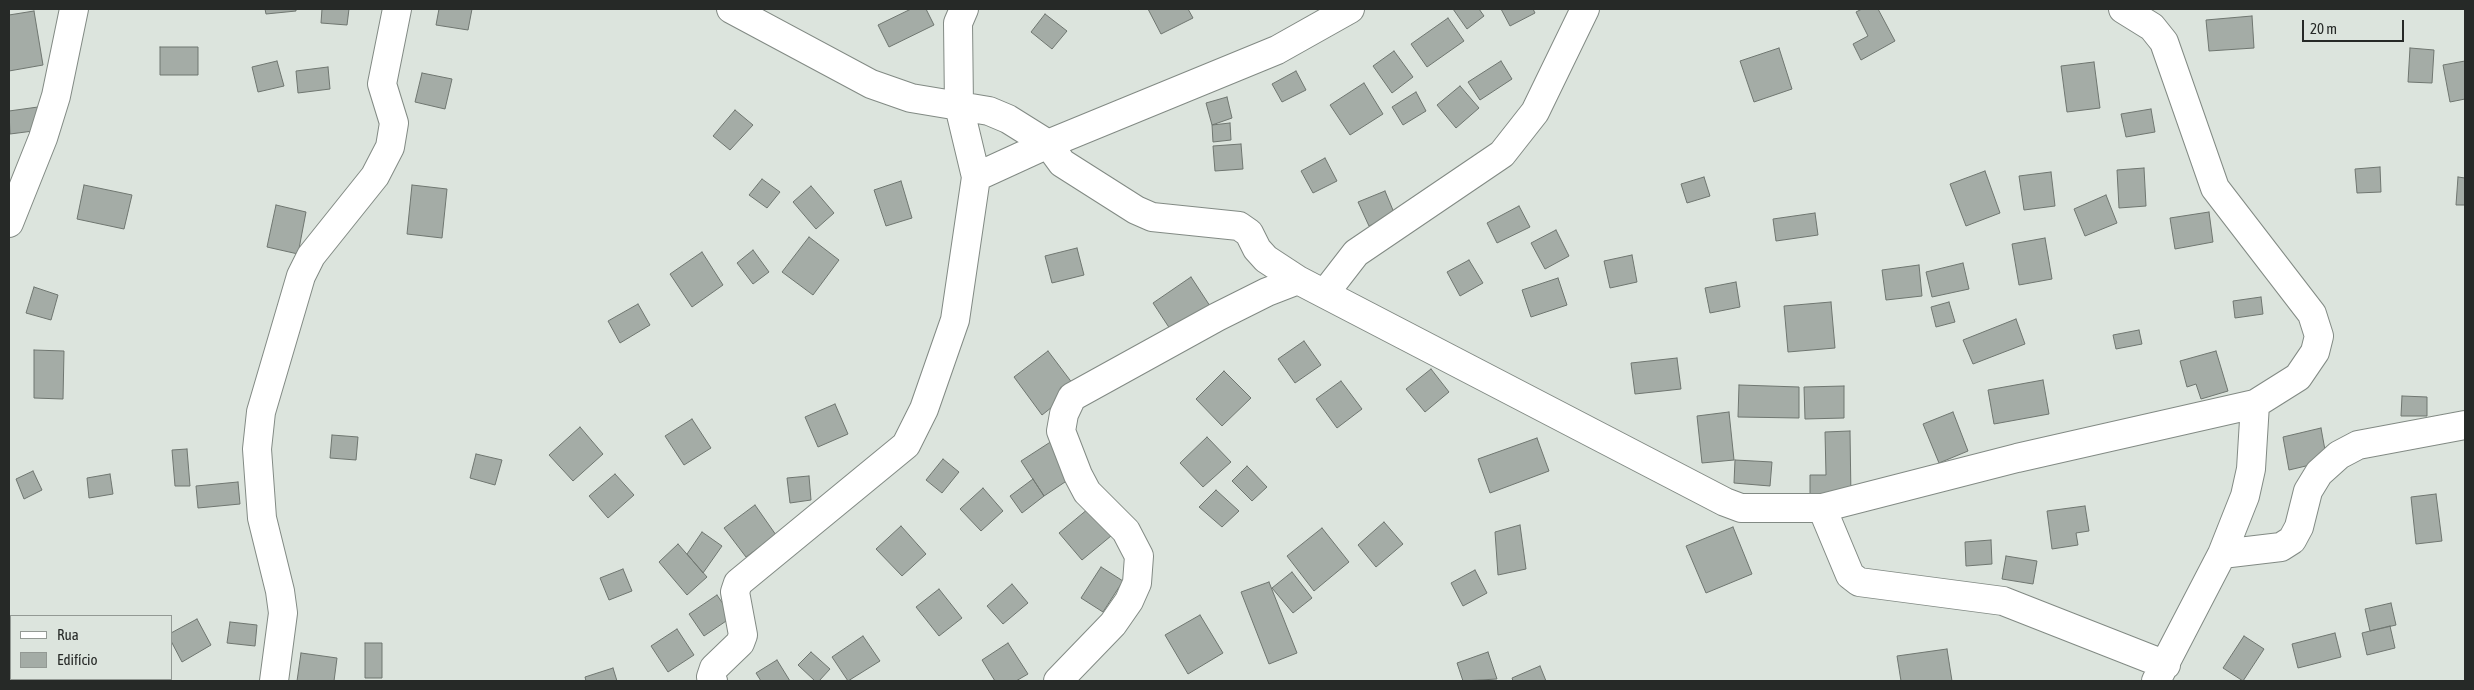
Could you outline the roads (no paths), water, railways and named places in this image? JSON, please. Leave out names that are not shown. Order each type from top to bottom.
[{"type":"street","points":[[9,223],[43,138],[56,96],[74,9]]},
{"type":"street","points":[[274,681],[283,614],[280,591],[262,518],[257,449],[261,412],[301,276],[311,256],[375,176],[390,147],[394,123],[382,84],[397,9]]},
{"type":"street","points":[[731,9],[871,84],[911,98],[989,111],[1008,120],[1048,144],[1062,164],[1136,210],[1152,217],[1239,226],[1249,233],[1257,248],[1266,259],[1298,280],[1725,502],[1741,508],[1822,508],[2017,458],[2255,404],[2298,377],[2314,352],[2319,336],[2312,314],[2215,188],[2164,42],[2152,27],[2123,9]]},
{"type":"street","points":[[713,681],[711,676],[714,668],[740,643],[743,635],[735,592],[738,583],[906,445],[914,431],[955,320],[976,177],[959,106],[958,23],[964,9]]},
{"type":"street","points":[[976,177],[1048,144],[1277,50],[1350,9]]},
{"type":"street","points":[[1325,293],[1356,253],[1502,154],[1535,112],[1586,9]]},
{"type":"street","points":[[1058,681],[1113,624],[1129,601],[1137,583],[1138,574],[1138,556],[1126,532],[1087,492],[1061,431],[1064,414],[1072,397],[1217,317],[1267,292],[1298,280]]},
{"type":"street","points":[[1822,508],[1850,575],[1859,582],[2003,601],[2161,673],[2222,554],[2245,496],[2252,469],[2255,404]]},
{"type":"street","points":[[2222,554],[2281,547],[2292,540],[2299,527],[2308,491],[2319,473],[2339,456],[2358,445],[2465,425]]}]
